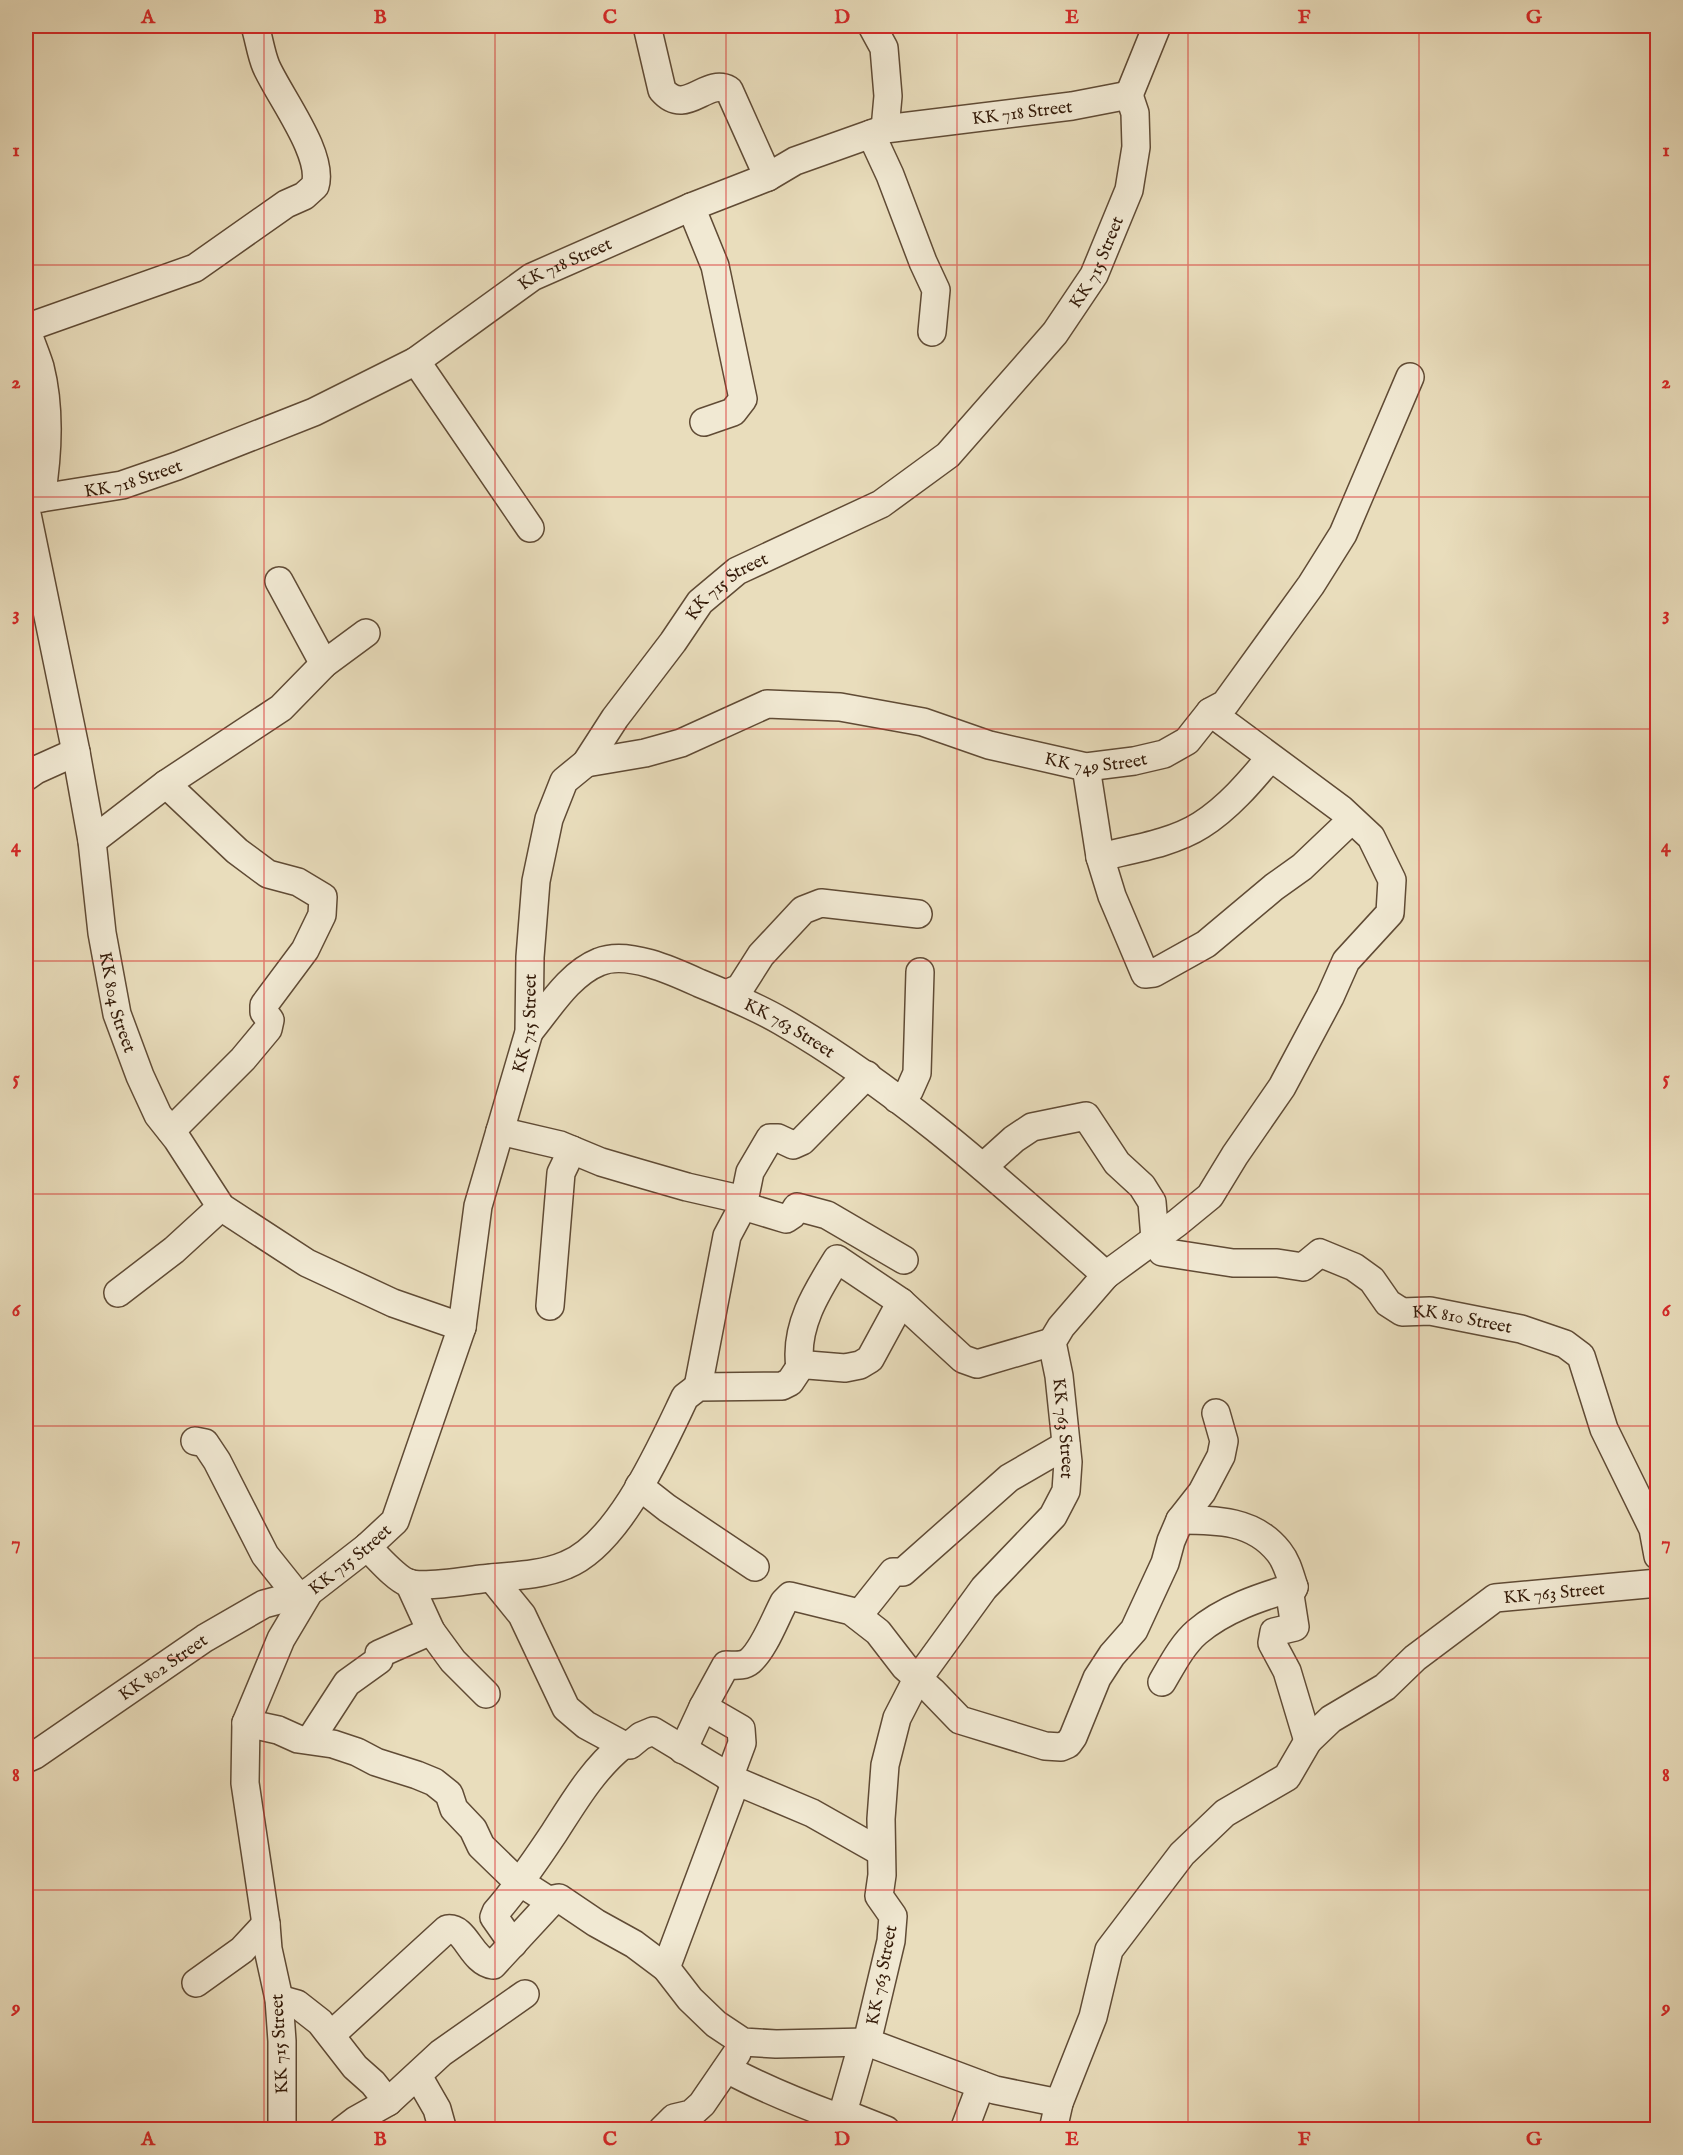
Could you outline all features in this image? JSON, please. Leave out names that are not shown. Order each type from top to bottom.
[{"type":"street","points":[[26,328],[195,268],[286,204],[304,196],[315,186],[317,173],[304,134],[266,66],[255,26]]},
{"type":"street","points":[[647,26],[662,90],[669,99],[680,102],[716,88],[724,87],[729,90],[768,177]]},
{"type":"street","points":[[872,26],[884,48],[888,96],[878,132],[890,175],[936,290],[932,332]]},
{"type":"street","points":[[1129,95],[1156,26]]},
{"type":"street","name":"KK 718 Street","points":[[31,500],[122,485],[314,412],[416,361],[532,277],[691,207],[768,177],[795,161],[878,132],[1060,108],[1129,95]]},
{"type":"street","name":"KK 715 Street","points":[[282,2130],[282,2041],[279,1999],[268,1949],[245,1783],[246,1723],[281,1639],[303,1594],[367,1547],[395,1521],[462,1327],[478,1206],[529,1032],[530,957],[538,870],[549,819],[564,781],[586,763],[615,718],[673,642],[700,602],[736,571],[881,504],[948,455],[1055,333],[1094,274],[1130,190],[1136,147],[1135,113],[1129,95]]},
{"type":"street","points":[[691,207],[715,266],[744,399],[733,412],[704,422]]},
{"type":"street","name":"KK 804 Street","points":[[26,328],[40,368],[46,415],[47,459],[31,500],[92,841],[102,933],[117,1014],[140,1076],[158,1115],[221,1207],[307,1263],[393,1303],[462,1327]]},
{"type":"street","points":[[416,361],[530,528]]},
{"type":"street","name":"KK 749 Street","points":[[586,763],[645,753],[681,743],[767,704],[840,707],[923,722],[989,746],[1086,767],[1134,761],[1164,754],[1187,741],[1210,712],[1225,704],[1311,585],[1343,534],[1410,377]]},
{"type":"street","points":[[279,581],[324,664]]},
{"type":"street","points":[[92,841],[166,784],[281,708],[324,664],[366,633]]},
{"type":"street","points":[[409,1583],[432,1584],[539,1573],[566,1565],[591,1551],[630,1502],[685,1397],[698,1387],[782,1386],[790,1382],[800,1367],[799,1358],[804,1323],[815,1295],[837,1259],[901,1302],[963,1359],[977,1364],[1052,1342],[1061,1327],[1106,1275],[1210,1196],[1282,1087],[1346,962],[1390,913],[1392,880],[1371,837],[1341,809],[1210,712]]},
{"type":"street","points":[[26,777],[76,752]]},
{"type":"street","points":[[1101,857],[1160,843],[1201,826],[1244,790],[1270,758]]},
{"type":"street","points":[[1086,767],[1101,857],[1112,896],[1145,974],[1154,973],[1206,944],[1274,887],[1302,867],[1343,828]]},
{"type":"street","points":[[166,784],[237,851],[268,874],[298,882],[323,897],[322,915],[305,950],[264,1005],[264,1012],[270,1020],[268,1029],[243,1059],[171,1131]]},
{"type":"street","points":[[726,994],[740,988],[760,955],[803,910],[821,903],[918,914]]},
{"type":"street","name":"KK 763 Street","points":[[529,1032],[572,979],[599,962],[621,959],[640,961],[678,973],[780,1020],[867,1075],[983,1167],[1106,1275]]},
{"type":"street","points":[[897,1099],[909,1091],[917,1073],[920,972]]},
{"type":"street","points":[[698,1387],[727,1236],[743,1203],[750,1172],[770,1138],[778,1138],[793,1145],[802,1141],[867,1075]]},
{"type":"street","points":[[983,1167],[1014,1139],[1032,1127],[1086,1116],[1117,1163],[1142,1186],[1152,1202],[1155,1239]]},
{"type":"street","points":[[500,1131],[561,1145],[635,1172],[743,1203],[786,1219],[797,1207],[827,1215],[904,1260]]},
{"type":"street","points":[[550,1306],[561,1173],[572,1150]]},
{"type":"street","points":[[118,1293],[174,1250],[221,1207]]},
{"type":"street","name":"KK 810 Street","points":[[1155,1239],[1162,1252],[1233,1263],[1277,1263],[1303,1267],[1320,1253],[1354,1267],[1372,1280],[1388,1303],[1402,1312],[1430,1311],[1521,1329],[1565,1344],[1581,1356],[1604,1429],[1653,1529],[1658,1556]]},
{"type":"street","points":[[800,1367],[808,1365],[845,1368],[860,1365],[870,1359],[901,1302]]},
{"type":"street","name":"KK 763 Street","points":[[1052,1342],[1059,1376],[1068,1462],[1066,1491],[1053,1516],[984,1588],[918,1679],[897,1718],[885,1766],[881,1819],[882,1875],[879,1896],[893,1916],[891,1941],[865,2042],[995,2090],[1059,2103]]},
{"type":"street","points":[[683,1750],[726,1665],[740,1665],[749,1662],[789,1596],[851,1611],[858,1616],[878,1632],[904,1668],[960,1720],[1045,1746],[1060,1748],[1068,1744],[1097,1678],[1112,1655],[1134,1630],[1165,1563],[1180,1520],[1202,1492],[1221,1456],[1224,1441],[1216,1413]]},
{"type":"street","points":[[195,1441],[205,1443],[217,1461],[265,1555],[303,1594]]},
{"type":"street","points":[[858,1616],[893,1572],[903,1572],[1009,1478],[1066,1445]]},
{"type":"street","points":[[639,1486],[667,1508],[755,1567]]},
{"type":"street","points":[[1180,1520],[1221,1520],[1255,1531],[1279,1552],[1287,1565],[1294,1587],[1290,1595],[1295,1628],[1274,1632],[1272,1643],[1287,1671],[1308,1741]]},
{"type":"street","points":[[367,1547],[409,1583],[431,1631],[453,1661],[486,1694]]},
{"type":"street","points":[[492,1578],[522,1615],[566,1708],[586,1725],[622,1745],[630,1745],[641,1736],[653,1731],[733,1779],[812,1813],[881,1852]]},
{"type":"street","name":"KK 763 Street","points":[[1053,2130],[1059,2103],[1093,2017],[1109,1950],[1182,1854],[1225,1813],[1287,1778],[1308,1741],[1331,1719],[1385,1687],[1415,1658],[1495,1598],[1658,1583]]},
{"type":"street","points":[[1162,1682],[1175,1659],[1196,1633],[1227,1612],[1264,1596],[1294,1587]]},
{"type":"street","name":"KK 802 Street","points":[[26,1759],[205,1638],[264,1604],[303,1594]]},
{"type":"street","points":[[310,1740],[347,1683],[380,1660],[379,1654],[431,1631]]},
{"type":"street","points":[[666,1968],[733,1779],[742,1743],[741,1729],[703,1707]]},
{"type":"street","points":[[246,1723],[278,1730],[298,1739],[333,1744],[434,1782],[449,1794],[454,1809],[473,1829],[481,1846],[519,1882],[551,1902]]},
{"type":"street","points":[[513,1944],[494,1917],[581,1790],[622,1745]]},
{"type":"street","points":[[331,2035],[447,1929],[456,1930],[476,1956],[488,1965],[493,1965],[555,1898],[564,1899],[596,1923],[634,1944],[666,1968],[690,1999],[716,2024],[744,2042],[776,2044],[865,2042],[842,2116],[837,2117],[803,2105],[748,2081],[727,2069]]},
{"type":"street","points":[[196,1983],[242,1950],[266,1924]]},
{"type":"street","points":[[344,2130],[356,2120],[388,2102],[441,2053],[525,1994]]},
{"type":"street","points":[[279,1999],[297,2004],[331,2035],[355,2067],[388,2102]]},
{"type":"street","points":[[662,2130],[674,2118],[691,2114],[712,2091],[744,2042]]},
{"type":"street","points":[[418,2076],[437,2109],[442,2127],[439,2130]]},
{"type":"street","points":[[964,2130],[981,2085]]},
{"type":"street","points":[[843,2113],[886,2130]]}]
